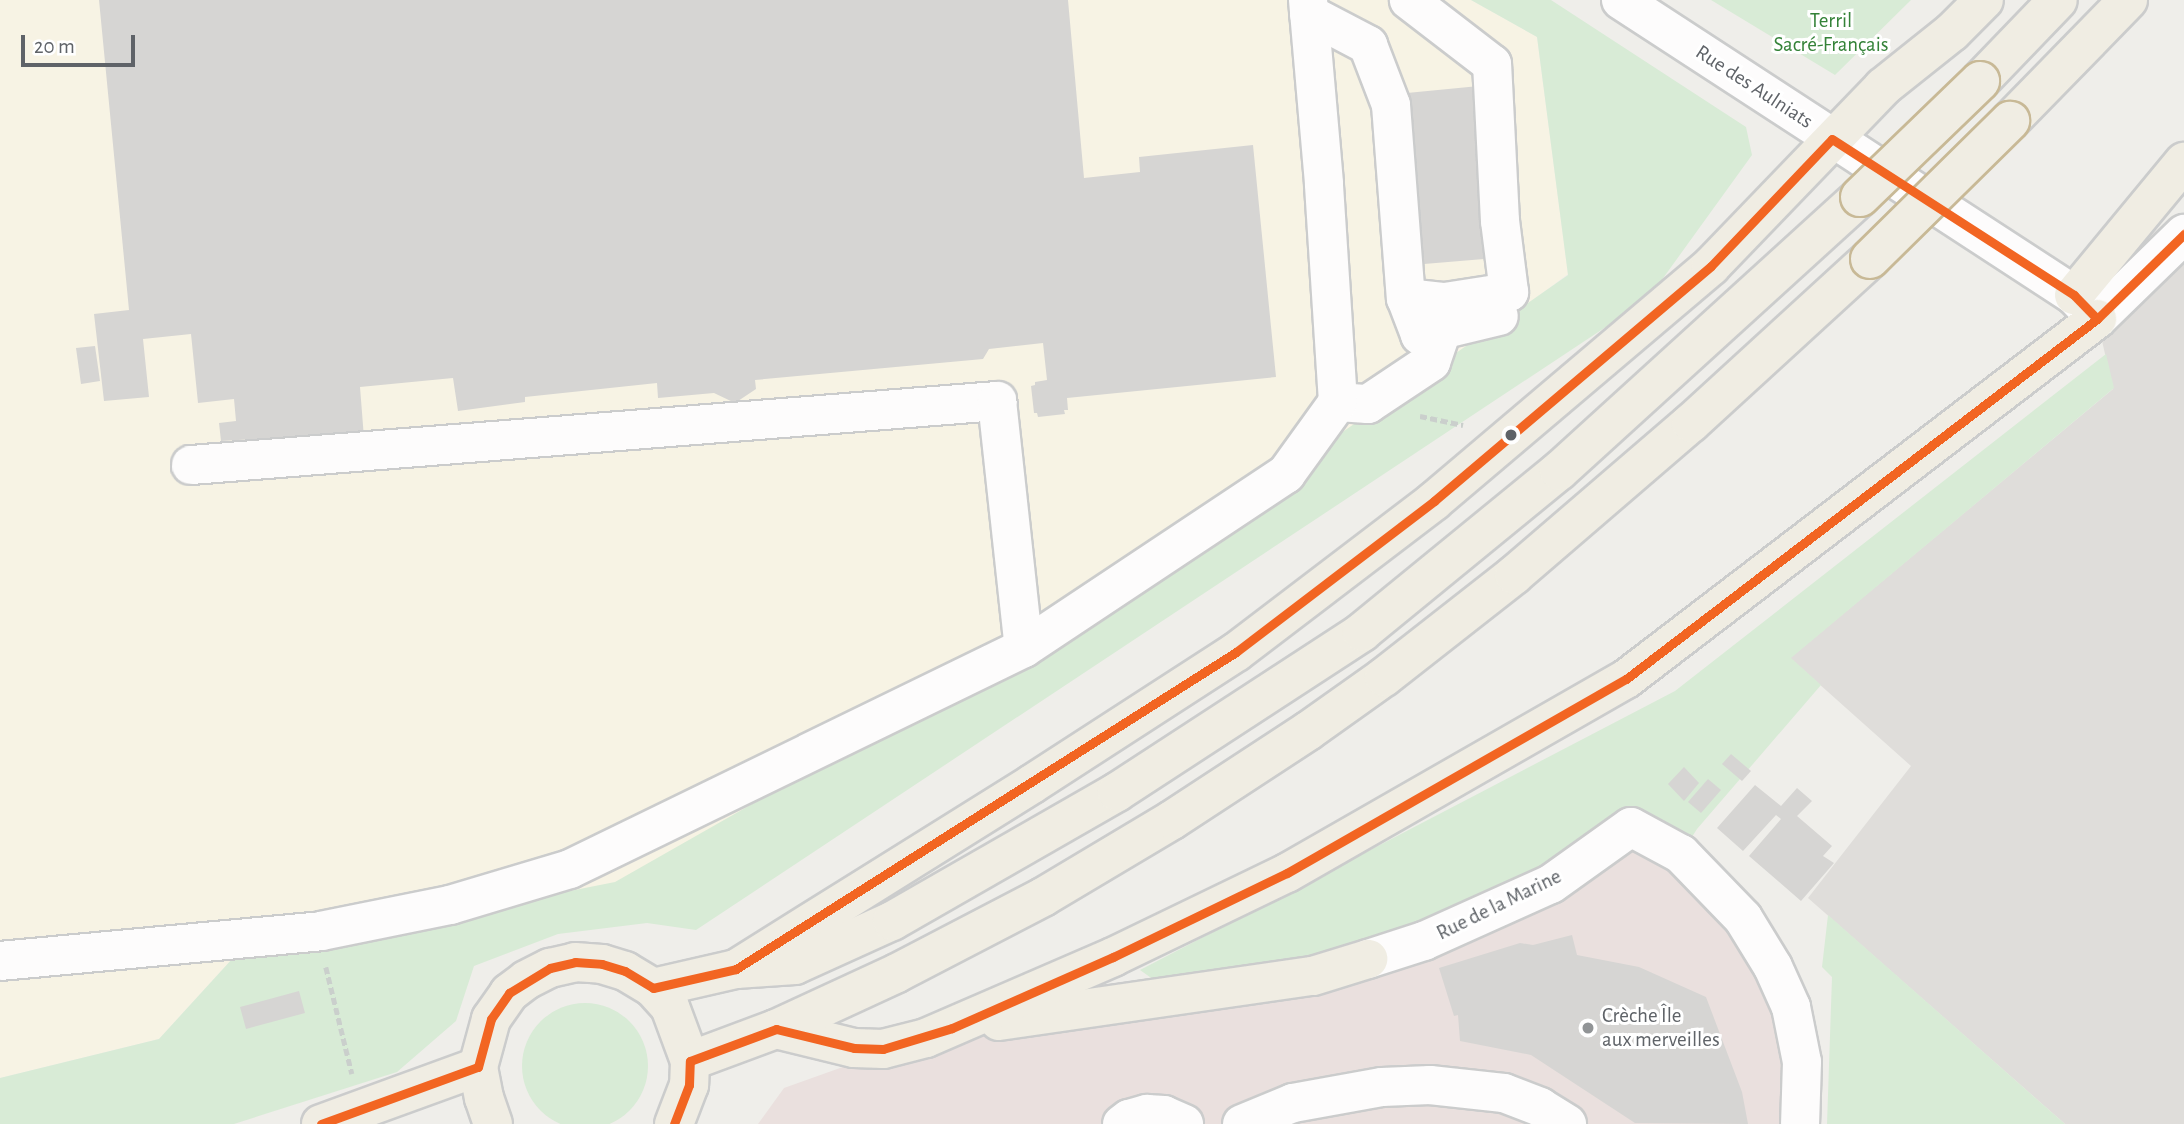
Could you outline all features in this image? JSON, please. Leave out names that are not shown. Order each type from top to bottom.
[{"type":"highway","points":[[736,969],[1032,784],[1236,652],[1434,501],[1711,266],[1884,87],[1952,32],[1984,0]]},
{"type":"highway","points":[[653,988],[736,969],[795,965],[892,921],[1116,792],[1362,632],[1559,471],[1860,197],[2059,0]]},
{"type":"highway","points":[[690,1061],[776,1029],[897,973],[1043,897],[1172,820],[1373,685],[1514,575],[1730,387],[1870,258],[2010,121],[2127,0]]},
{"type":"highway","points":[[776,1029],[854,1048],[883,1049],[952,1028],[1103,961],[1287,873],[1626,680],[2086,307],[2184,162]]},
{"type":"highway","points":[[952,1028],[1313,976],[1368,959]]},
{"type":"highway","points":[[1103,961],[1099,978],[1102,986],[1108,993],[1137,1001]]},
{"type":"highway","points":[[494,1124],[484,1098],[478,1067],[491,1019],[509,993],[526,980],[550,968],[575,962],[602,964],[625,971],[653,988],[670,1007],[690,1061],[689,1085],[674,1124]]},
{"type":"highway","points":[[321,1124],[478,1067]]},
{"type":"street","points":[[1308,7],[1368,45],[1391,105],[1406,298],[1420,335],[1500,316],[1509,292],[1500,221],[1492,64],[1409,0]]},
{"type":"street","name":"Rue des Aulniats","points":[[1621,0],[2086,307]]},
{"type":"street","points":[[1308,7],[1326,226],[1353,403]]},
{"type":"street","points":[[2086,307],[2184,234]]},
{"type":"street","points":[[1406,298],[1445,302],[1509,292]]},
{"type":"street","points":[[0,961],[321,932],[450,905],[570,869],[1024,648],[1286,474],[1353,403],[1431,362],[1442,330]]},
{"type":"street","points":[[191,465],[997,401],[1024,648]]},
{"type":"street","name":"Rue de la Marine","points":[[1368,959],[1424,941],[1551,884],[1631,827],[1681,854],[1743,918],[1773,967],[1791,1007],[1802,1062],[1801,1124]]},
{"type":"street","points":[[1242,1124],[1301,1114],[1382,1087],[1471,1087],[1504,1093],[1539,1107],[1567,1124]]},
{"type":"street","points":[[1122,1124],[1147,1114],[1176,1119],[1184,1124]]},
{"type":"path","points":[[1353,403],[1512,437]]},
{"type":"path","points":[[321,932],[328,984],[360,1110]]},
{"type":"shaded area","points":[[0,0],[1471,0],[1537,37],[1568,274],[1187,556],[615,883],[233,958],[159,1039],[0,1078]]},
{"type":"shaded area","points":[[2184,234],[2184,1124],[2065,1124],[1808,898],[1911,766],[1790,658],[2113,389],[2097,319]]},
{"type":"shaded area","points":[[1656,816],[1773,967],[1790,1124],[758,1124],[784,1088],[952,1028],[1207,994]]},
{"type":"green space","points":[[1471,0],[1551,0],[1746,127],[1752,155],[1648,299],[696,930],[647,923],[558,934],[474,966],[456,1021],[397,1072],[234,1124],[0,1124],[0,1078],[159,1039],[233,958],[615,882],[803,775],[1206,527],[1568,275],[1537,37]]},
{"type":"green space","name":"Terril Sacré-Français","points":[[1711,0],[1911,0],[1835,75]]},
{"type":"green space","points":[[2106,354],[2114,388],[1791,658],[1821,685],[1697,829],[1681,854],[1631,827],[1526,895],[1178,997],[1140,970],[1675,691]]},
{"type":"green space","points":[[1828,915],[2065,1124],[1827,1124],[1832,977],[1822,967]]},
{"type":"green space","points":[[585,1003],[609,1008],[629,1022],[643,1042],[648,1066],[643,1090],[629,1110],[609,1124],[585,1129],[561,1124],[541,1110],[527,1090],[522,1066],[527,1042],[541,1022],[561,1008]]},
{"type":"building","points":[[99,0],[1068,0],[1084,178],[1140,172],[1139,157],[1253,145],[1276,377],[1067,398],[1068,410],[1064,410],[1065,414],[1038,417],[1037,413],[1034,413],[1031,386],[1035,385],[1035,382],[1047,380],[1043,343],[989,349],[983,359],[755,380],[756,389],[735,403],[714,393],[658,398],[657,383],[525,397],[525,402],[458,411],[453,378],[360,387],[364,438],[294,444],[293,437],[221,441],[219,423],[236,421],[234,399],[198,403],[191,334],[143,339],[149,397],[104,401],[94,314],[129,310]]},
{"type":"building","points":[[1479,86],[1496,258],[1424,264],[1407,93]]},
{"type":"building","points":[[95,346],[100,381],[81,384],[76,348]]},
{"type":"building","points":[[1731,754],[1751,771],[1742,781],[1722,764]]},
{"type":"building","points":[[1684,767],[1699,783],[1684,801],[1668,784]]},
{"type":"building","points":[[1708,779],[1721,790],[1701,813],[1688,802]]},
{"type":"building","points":[[1755,785],[1781,806],[1797,788],[1812,801],[1797,816],[1832,846],[1823,856],[1834,863],[1801,901],[1749,856],[1781,819],[1776,815],[1743,851],[1717,828]]},
{"type":"building","name":"Crèche Île aux merveilles","points":[[1572,935],[1577,955],[1639,967],[1706,997],[1742,1092],[1748,1124],[1635,1123],[1531,1055],[1460,1041],[1458,1015],[1454,1016],[1439,968],[1520,943],[1533,945]]},
{"type":"building","points":[[299,991],[305,1013],[246,1029],[240,1007]]},
{"type":"transit line","points":[[321,1124],[478,1067],[491,1019],[509,993],[550,968],[575,962],[602,964],[625,971],[653,988],[736,969],[1236,652],[1434,501],[1711,266],[1832,139],[2074,295],[2097,319]]},
{"type":"transit line","points":[[674,1124],[689,1085],[690,1061],[776,1029],[854,1048],[883,1049],[952,1028],[1113,957],[1287,873],[1626,679],[2097,319],[2184,234]]},
{"type":"place","name":"Crèche Île aux merveilles","points":[[1588,1028]]}]
